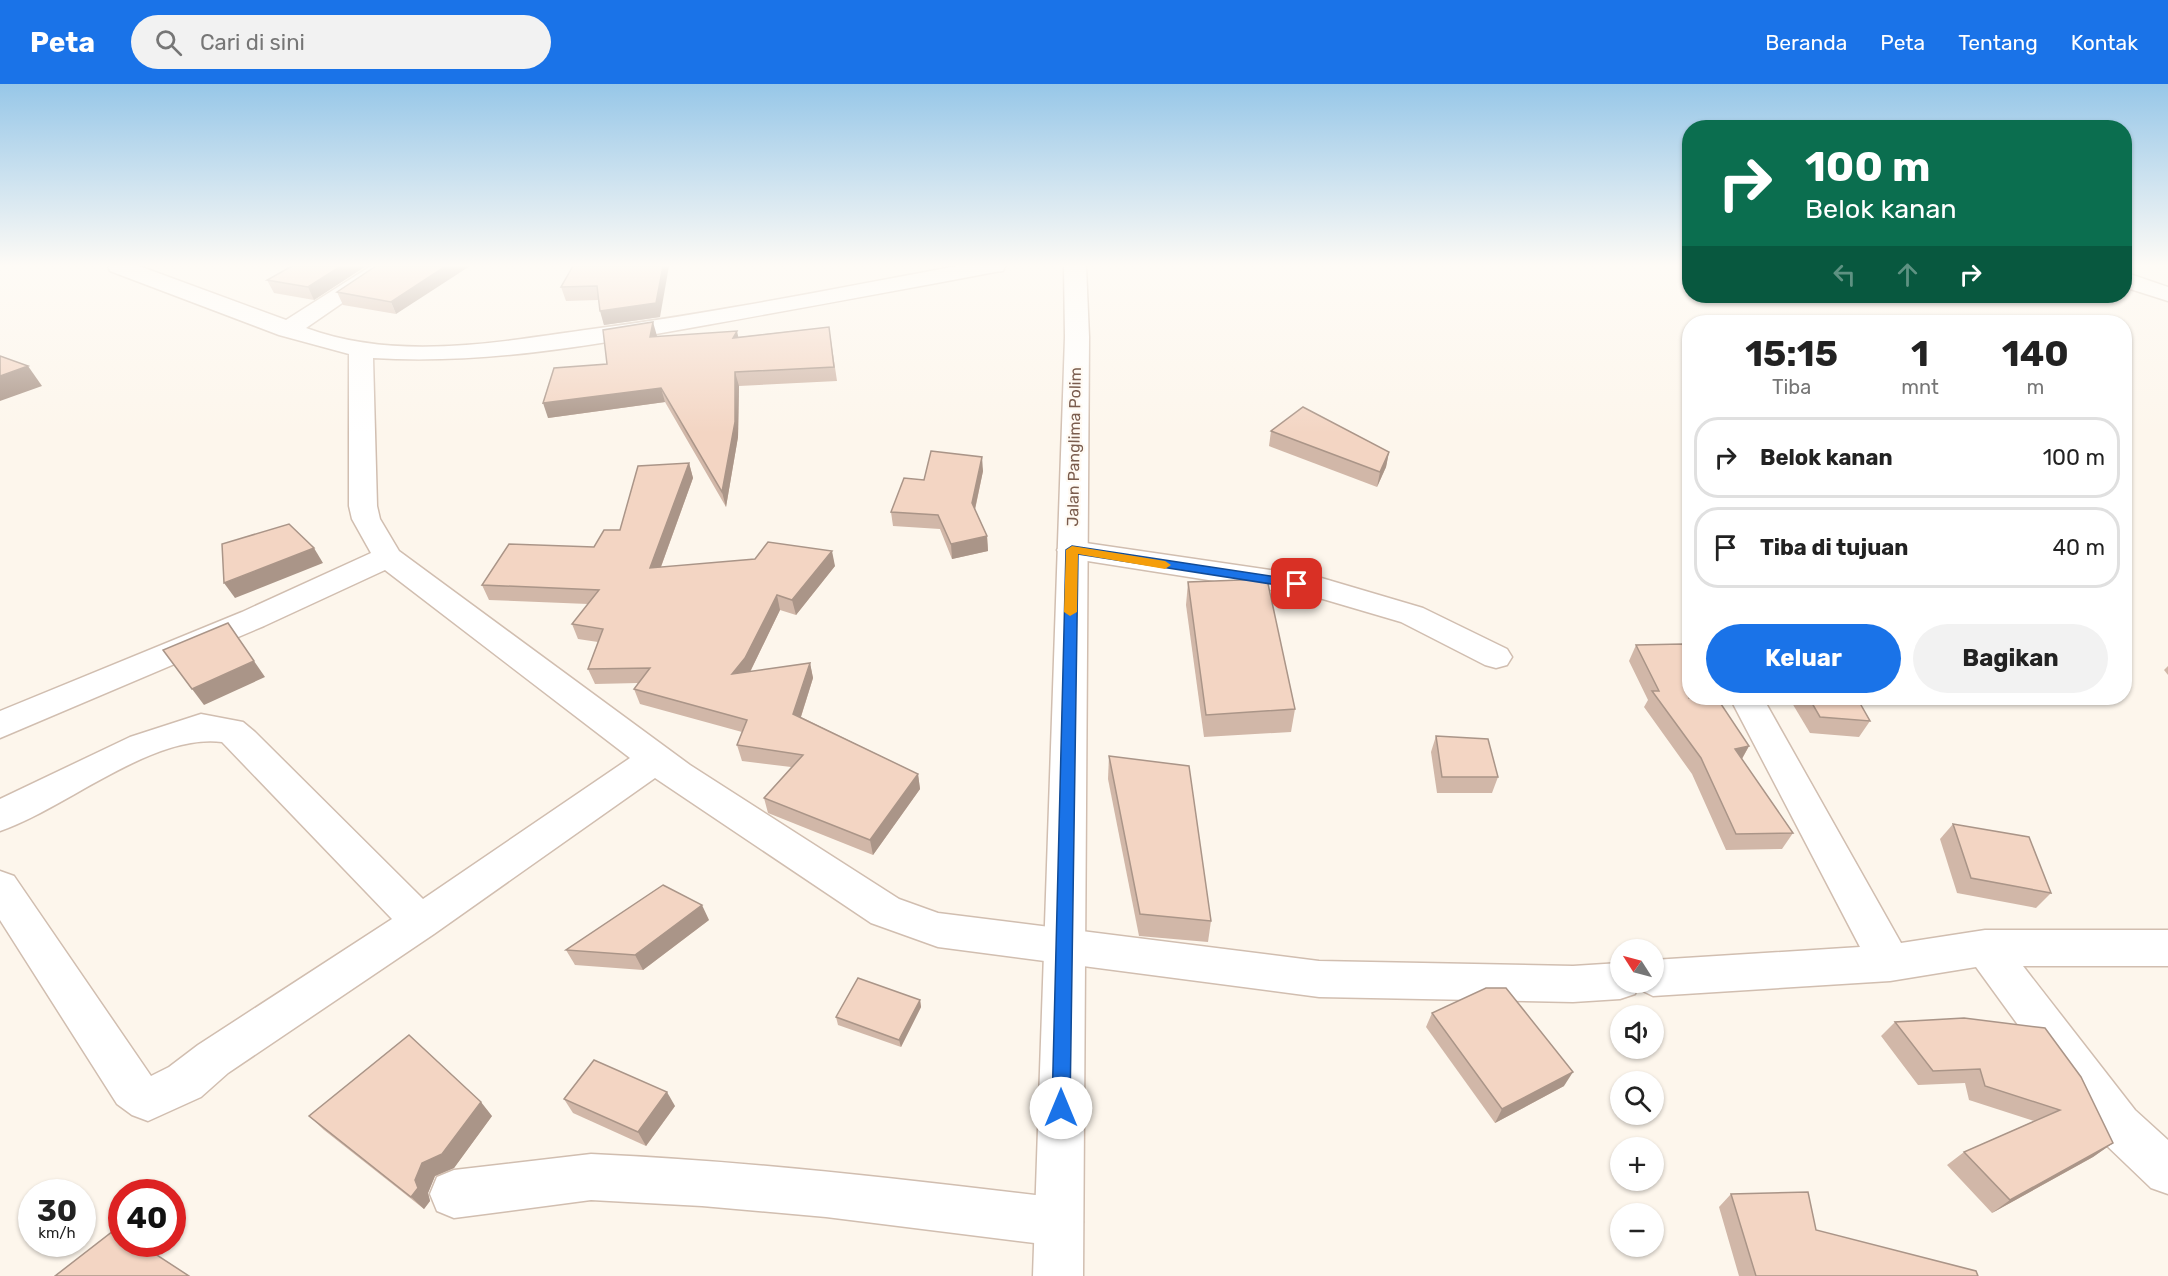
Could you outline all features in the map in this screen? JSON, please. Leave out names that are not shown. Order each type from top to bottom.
[{"type":"street","points":[[264,322],[320,341],[361,350],[409,353],[484,351],[686,322]]},
{"type":"street","points":[[286,330],[299,322]]},
{"type":"street","name":"Jalan Panglima Polim","points":[[1058,1276],[1077,322]]},
{"type":"street","points":[[361,350],[363,506],[366,519],[388,556],[656,759],[885,911],[938,930],[1319,979],[1573,984],[1610,982]]},
{"type":"street","points":[[1072,550],[1318,587],[1412,615],[1496,657]]},
{"type":"street","points":[[0,725],[253,619],[388,556]]},
{"type":"street","points":[[1751,705],[1890,963]]},
{"type":"street","points":[[0,816],[70,779],[142,746],[201,727],[231,731],[420,922]]},
{"type":"street","points":[[0,887],[133,1089],[148,1100],[185,1082],[213,1059],[420,922],[656,759]]},
{"type":"street","points":[[1984,948],[2119,1126],[2168,1171]]},
{"type":"street","points":[[1664,977],[1890,963],[1984,948],[2168,948]]},
{"type":"street","points":[[454,1194],[591,1177],[702,1182],[826,1193],[1059,1222]]},
{"type":"building","points":[[653,322],[650,337],[737,331],[733,338],[829,327],[834,367],[735,372],[735,422],[722,492],[661,388],[543,403],[554,368],[607,364],[603,330]]},
{"type":"building","points":[[0,356],[28,366],[0,376]]},
{"type":"building","points":[[1303,407],[1389,452],[1380,472],[1271,431]]},
{"type":"building","points":[[931,451],[982,457],[972,503],[987,536],[951,544],[938,515],[891,512],[904,478],[924,480]]},
{"type":"building","points":[[689,463],[650,568],[755,559],[768,542],[832,551],[792,600],[777,595],[745,658],[732,674],[810,663],[793,714],[918,774],[870,840],[764,798],[803,755],[737,745],[747,720],[634,689],[650,668],[588,669],[603,629],[572,624],[599,590],[482,585],[509,544],[594,547],[604,530],[620,530],[638,466]]},
{"type":"building","points":[[289,524],[314,548],[224,583],[222,544]]},
{"type":"building","points":[[1267,579],[1295,709],[1206,715],[1188,582]]},
{"type":"building","points":[[228,623],[254,661],[192,689],[163,650]]},
{"type":"building","points":[[1682,644],[1682,705],[1722,705],[1749,746],[1735,749],[1793,833],[1736,834],[1701,758],[1652,691],[1659,691],[1636,645]]},
{"type":"building","points":[[1813,705],[1861,705],[1870,721],[1820,717]]},
{"type":"building","points":[[1436,736],[1488,739],[1498,777],[1442,777]]},
{"type":"building","points":[[1109,756],[1189,766],[1211,921],[1140,914]]},
{"type":"building","points":[[1953,824],[2029,837],[2051,893],[1971,878]]},
{"type":"building","points":[[663,885],[702,905],[635,955],[566,950]]},
{"type":"building","points":[[858,978],[920,1000],[899,1040],[836,1017]]},
{"type":"building","points":[[1486,988],[1506,988],[1573,1072],[1502,1109],[1432,1013]]},
{"type":"building","points":[[1964,1018],[2045,1028],[2081,1077],[2113,1143],[2010,1200],[1964,1152],[2060,1110],[1985,1086],[1980,1069],[1933,1071],[1895,1022]]},
{"type":"building","points":[[409,1035],[481,1102],[442,1154],[422,1163],[415,1180],[418,1188],[411,1197],[309,1116]]},
{"type":"building","points":[[594,1060],[667,1092],[638,1132],[564,1099]]},
{"type":"building","points":[[1808,1192],[1816,1230],[1976,1271],[1978,1276],[1756,1276],[1731,1194]]},
{"type":"building","points":[[108,1235],[108,1257],[160,1257],[189,1276],[55,1276],[80,1257],[96,1257],[96,1244]]},
{"type":"slow traffic","points":[[1070,612],[1072,550],[1165,565]]},
{"type":"route","points":[[1061,1108],[1072,550],[1297,584]]}]
